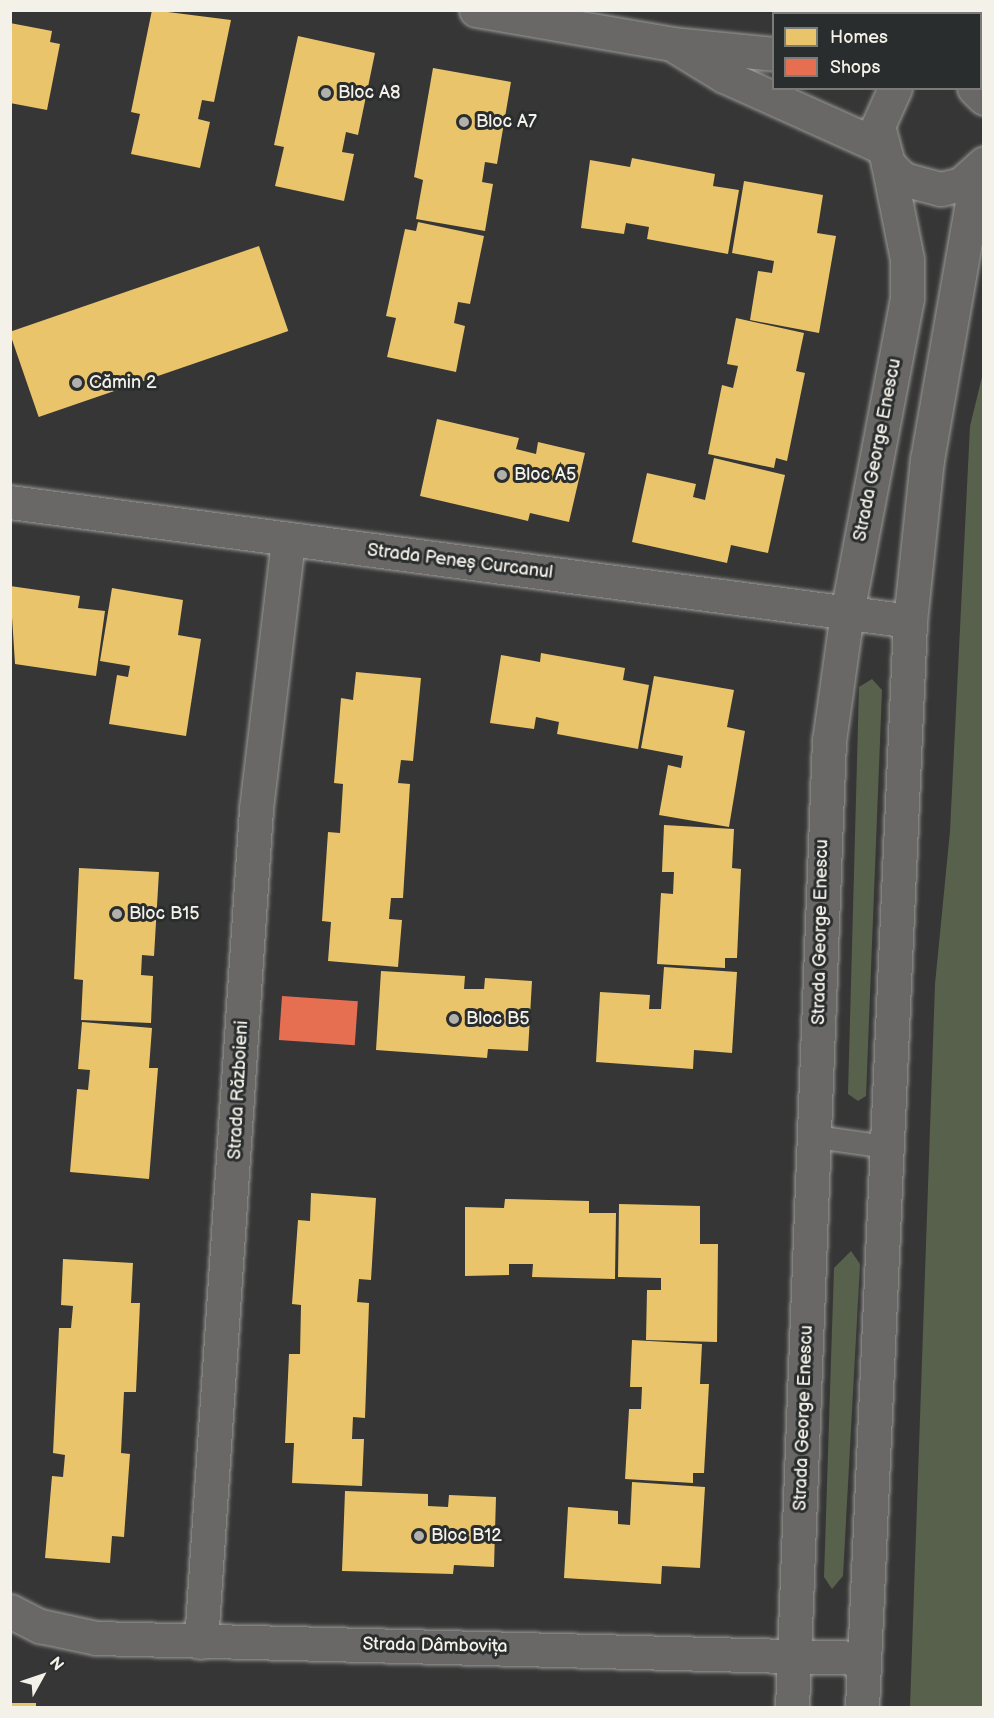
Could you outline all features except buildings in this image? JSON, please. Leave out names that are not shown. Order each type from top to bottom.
[{"type":"street","points":[[476,10],[672,44],[772,54]]},
{"type":"street","points":[[672,44],[724,76],[884,155],[921,188],[940,189],[980,168]]},
{"type":"street","name":"Strada George Enescu","points":[[792,1707],[816,1137],[823,829],[847,613],[907,298],[907,259],[884,155],[883,107],[894,90]]},
{"type":"street","points":[[862,1707],[910,621],[927,459],[980,168]]},
{"type":"street","name":"Strada Peneș Curcanul","points":[[10,502],[910,621]]},
{"type":"street","name":"Strada Războieni","points":[[201,1642],[256,809],[288,539]]},
{"type":"street","name":"Strada Dâmbovița","points":[[10,1611],[40,1626],[96,1638],[864,1658]]},
{"type":"lane","points":[[816,1137],[885,1147]]},
{"type":"green space","points":[[983,373],[983,1707],[910,1707],[935,984],[950,831],[970,426]]},
{"type":"green space","points":[[872,679],[882,690],[866,1096],[858,1101],[848,1094],[859,687]]},
{"type":"green space","points":[[851,1251],[860,1264],[843,1576],[832,1589],[824,1577],[834,1268]]},
{"type":"place","name":"Bloc A8","points":[[326,93]]},
{"type":"place","name":"Bloc A7","points":[[464,122]]},
{"type":"place","name":"Cămin 2","points":[[77,383]]},
{"type":"place","name":"Bloc A5","points":[[502,475]]},
{"type":"place","name":"Bloc B15","points":[[117,914]]},
{"type":"place","name":"Bloc B5","points":[[454,1019]]},
{"type":"place","name":"Bloc B12","points":[[419,1536]]}]
